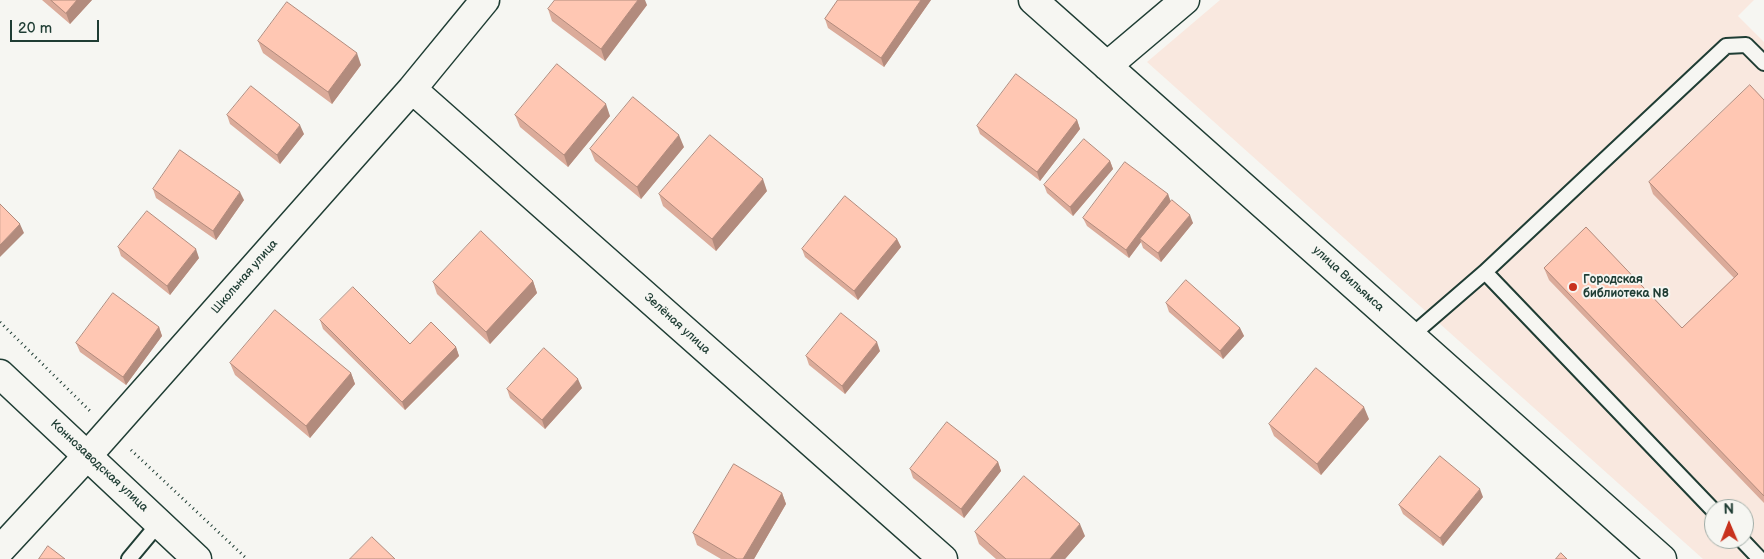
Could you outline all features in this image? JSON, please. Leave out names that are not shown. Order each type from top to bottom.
[{"type":"street","name":"Школьная улица","points":[[0,550],[88,455],[412,89],[485,0]]},
{"type":"street","name":"улица Вильямса","points":[[1033,0],[1662,559]]},
{"type":"street","points":[[1107,66],[1185,0]]},
{"type":"street","name":"Зелёная улица","points":[[412,89],[943,559]]},
{"type":"street","name":"Коннозаводская улица","points":[[0,374],[197,559]]},
{"type":"lane","points":[[1411,336],[1485,272],[1726,46],[1746,45],[1764,63]]},
{"type":"lane","points":[[1485,272],[1704,501]]},
{"type":"lane","points":[[129,559],[160,523]]},
{"type":"lane","points":[[1750,549],[1760,559]]},
{"type":"shaded area","points":[[1220,0],[1754,0],[1738,16],[1764,42],[1764,559],[1703,559],[1147,62]]},
{"type":"building","points":[[51,0],[77,0],[66,13]]},
{"type":"building","points":[[555,0],[638,0],[601,49],[548,9]]},
{"type":"building","points":[[838,0],[921,0],[881,58],[825,19]]},
{"type":"building","points":[[287,2],[357,53],[328,92],[258,41]]},
{"type":"building","points":[[557,64],[606,104],[564,155],[515,115]]},
{"type":"building","points":[[1016,74],[1077,120],[1037,172],[977,126]]},
{"type":"building","points":[[1750,85],[1764,100],[1764,496],[1544,268],[1586,227],[1682,328],[1738,274],[1649,182]]},
{"type":"building","points":[[251,86],[300,125],[277,155],[227,115]]},
{"type":"building","points":[[633,97],[679,135],[637,187],[590,149]]},
{"type":"building","points":[[710,135],[763,179],[712,239],[659,194]]},
{"type":"building","points":[[1084,139],[1110,161],[1070,207],[1044,185]]},
{"type":"building","points":[[180,150],[240,192],[213,231],[153,189]]},
{"type":"building","points":[[1125,162],[1168,194],[1126,250],[1083,218]]},
{"type":"building","points":[[845,196],[897,239],[854,291],[802,249]]},
{"type":"building","points":[[1172,200],[1190,215],[1158,253],[1140,239]]},
{"type":"building","points":[[0,204],[20,224],[0,245]]},
{"type":"building","points":[[147,211],[196,249],[167,286],[118,247]]},
{"type":"building","points":[[481,231],[533,281],[486,332],[433,282]]},
{"type":"building","points":[[1186,280],[1240,328],[1220,351],[1166,303]]},
{"type":"building","points":[[353,287],[410,344],[431,322],[456,347],[402,402],[320,320]]},
{"type":"building","points":[[113,293],[159,327],[123,377],[76,343]]},
{"type":"building","points":[[275,310],[351,373],[306,426],[230,363]]},
{"type":"building","points":[[841,313],[877,342],[842,386],[806,356]]},
{"type":"building","points":[[544,348],[578,379],[542,420],[507,389]]},
{"type":"building","points":[[1316,368],[1364,407],[1317,464],[1269,424]]},
{"type":"building","points":[[947,422],[998,462],[961,509],[910,469]]},
{"type":"building","points":[[1440,456],[1480,489],[1440,538],[1399,505]]},
{"type":"building","points":[[734,464],[782,493],[743,559],[737,559],[693,533]]},
{"type":"building","points":[[1024,476],[1080,524],[1050,559],[1006,559],[975,532]]},
{"type":"building","points":[[372,537],[395,559],[350,559]]},
{"type":"building","points":[[48,546],[65,559],[39,559]]},
{"type":"building","points":[[1561,553],[1567,559],[1556,559]]},
{"type":"place","name":"Городская библиотека N8","points":[[1573,287]]}]
